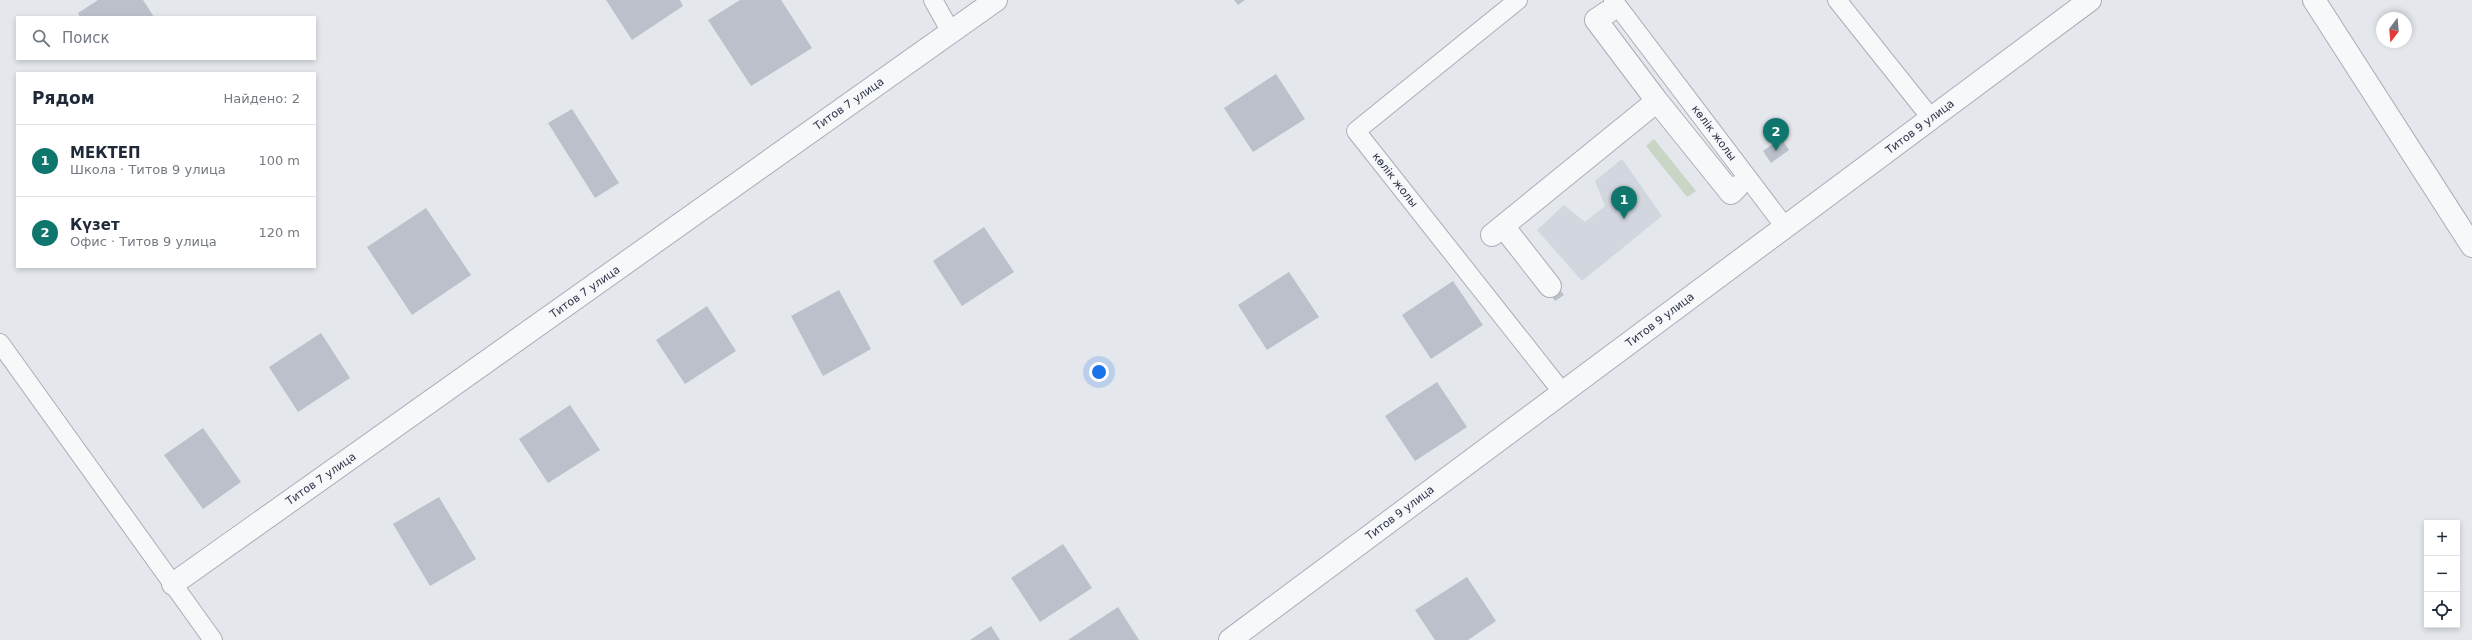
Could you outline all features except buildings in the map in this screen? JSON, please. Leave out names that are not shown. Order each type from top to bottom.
[{"type":"street","name":"Титов 7 улица","points":[[174,584],[996,0]]},
{"type":"street","name":"Титов 9 улица","points":[[1230,640],[2090,0]]},
{"type":"street","points":[[2314,0],[2472,246]]},
{"type":"street","points":[[1611,6],[1596,20],[1657,101],[1731,193],[1737,187]]},
{"type":"street","points":[[1550,286],[1497,230],[1657,101]]},
{"type":"lane","points":[[933,0],[951,32]]},
{"type":"lane","name":"көлік жолы","points":[[1518,0],[1356,131],[1563,393]]},
{"type":"lane","points":[[1837,0],[1931,118]]},
{"type":"lane","name":"көлік жолы","points":[[1611,6],[1785,227]]},
{"type":"lane","points":[[0,343],[174,584],[212,640]]},
{"type":"shaded area","points":[[1622,159],[1662,216],[1582,281],[1537,230],[1564,205],[1585,222],[1605,206],[1595,181]]},
{"type":"green space","points":[[1654,139],[1696,191],[1687,197],[1646,146]]},
{"type":"place","name":"Күзет","points":[[1776,151]]},
{"type":"place","name":"МЕКТЕП","points":[[1624,219]]}]
